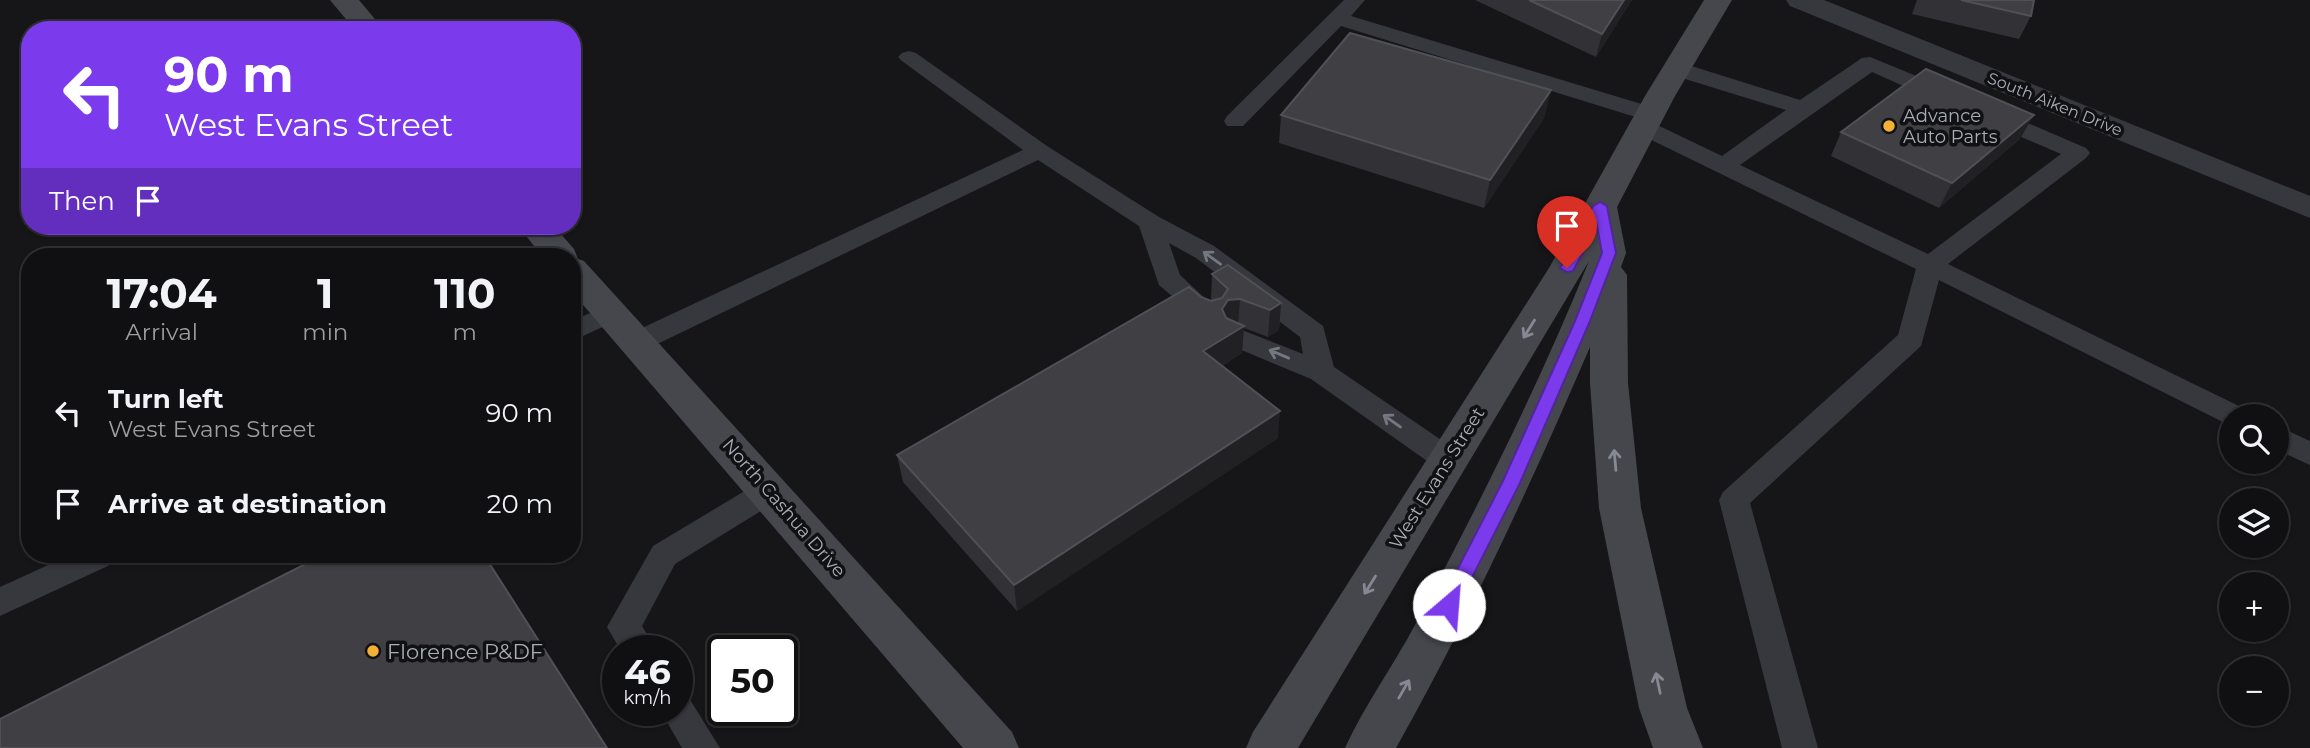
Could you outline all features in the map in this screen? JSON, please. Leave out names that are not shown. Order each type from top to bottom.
[{"type":"main road","points":[[344,0],[362,21]]},
{"type":"main road","name":"West Evans Street","points":[[1271,748],[1567,268],[1647,121],[1718,0]]},
{"type":"main road","points":[[1600,206],[1609,253],[1609,383],[1619,508],[1663,708],[1678,748]]},
{"type":"main road","points":[[1370,748],[1424,654],[1511,483],[1583,321],[1609,253]]},
{"type":"main road","name":"North Cashua Drive","points":[[581,279],[994,748]]},
{"type":"street","name":"South Aiken Drive","points":[[1800,0],[2310,208]]},
{"type":"lane","points":[[1236,121],[1355,0]]},
{"type":"lane","points":[[1338,18],[1647,121],[1723,166],[2219,408]]},
{"type":"lane","points":[[909,57],[1039,151],[1150,222],[1205,252],[1313,333],[1321,372]]},
{"type":"lane","points":[[1723,166],[1870,63],[2078,153],[1930,265],[1911,339],[1734,500],[1801,748]]},
{"type":"lane","points":[[1677,69],[1803,108]]},
{"type":"lane","points":[[581,331],[624,327],[1039,151]]},
{"type":"lane","points":[[1150,222],[1168,279],[1211,316]]},
{"type":"lane","points":[[1237,337],[1321,372],[1448,460]]},
{"type":"lane","points":[[2289,443],[2310,454]]},
{"type":"lane","points":[[629,635],[624,627],[664,555],[769,491]]},
{"type":"lane","points":[[0,602],[84,563]]},
{"type":"lane","points":[[688,726],[702,748]]},
{"type":"building","points":[[1529,0],[1624,0],[1602,34]]},
{"type":"building","points":[[1961,0],[2034,0],[2031,16]]},
{"type":"building","points":[[1350,33],[1551,90],[1490,180],[1281,115]]},
{"type":"building","points":[[1926,69],[2034,115],[1952,183],[1841,132]]},
{"type":"building","points":[[1228,265],[1281,303],[1270,310],[1240,299],[1228,300],[1222,309],[1226,318],[1244,326],[1203,351],[1280,411],[1014,585],[897,455],[1189,287],[1211,301],[1222,298],[1228,289],[1212,274]]},
{"type":"building","name":"Florence P&DF","points":[[307,563],[489,563],[607,748],[0,748],[0,719]]},
{"type":"place","name":"Advance Auto Parts","points":[[1889,126]]},
{"type":"place","name":"Florence P&DF","points":[[373,651]]},
{"type":"route","points":[[1449,605],[1511,483],[1583,321],[1609,253],[1600,206],[1567,268]]}]
